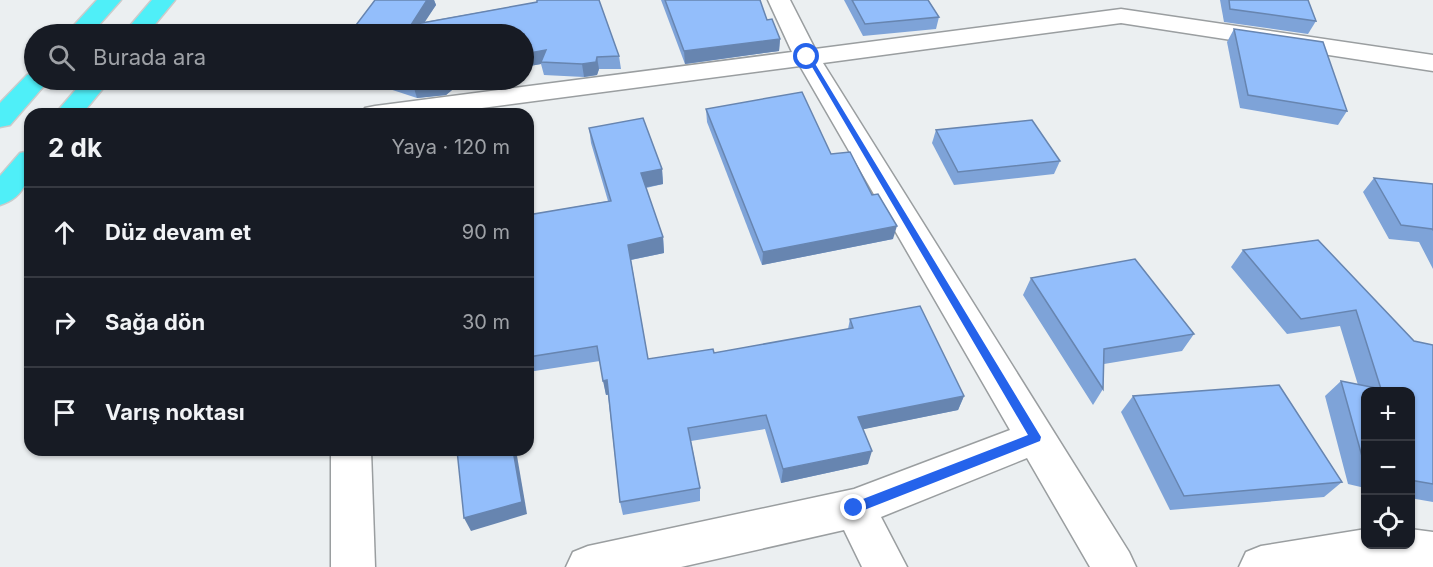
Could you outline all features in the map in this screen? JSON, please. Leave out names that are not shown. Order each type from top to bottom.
[{"type":"highway","points":[[87,24],[110,0]]},
{"type":"highway","points":[[144,24],[164,0]]},
{"type":"highway","points":[[4,113],[26,90]]},
{"type":"highway","points":[[73,108],[88,90]]},
{"type":"highway","points":[[0,195],[24,167]]},
{"type":"street","points":[[779,0],[807,57],[1114,567]]},
{"type":"street","points":[[420,108],[807,57],[1118,8],[1433,63]]},
{"type":"street","points":[[588,567],[854,508],[1036,437]]},
{"type":"street","points":[[351,456],[353,567]]},
{"type":"street","points":[[854,508],[885,567]]},
{"type":"street","points":[[1261,567],[1391,546],[1433,553]]},
{"type":"building","points":[[375,0],[427,0],[412,24],[357,24]]},
{"type":"building","points":[[537,0],[599,0],[619,56],[597,57],[596,62],[582,64],[541,62],[546,50],[534,52],[534,24],[416,24],[537,2]]},
{"type":"building","points":[[665,0],[760,0],[767,20],[772,19],[780,39],[684,51]]},
{"type":"building","points":[[852,0],[928,0],[939,17],[865,24]]},
{"type":"building","points":[[1229,0],[1308,0],[1316,21],[1230,9]]},
{"type":"building","points":[[1234,29],[1323,42],[1347,111],[1248,95]]},
{"type":"building","points":[[802,92],[831,154],[850,152],[872,195],[878,194],[897,226],[763,252],[706,109]]},
{"type":"building","points":[[643,118],[662,169],[641,173],[663,237],[628,245],[648,359],[713,349],[714,353],[853,328],[850,319],[920,306],[964,396],[858,417],[872,451],[783,469],[766,415],[688,428],[700,488],[620,502],[607,380],[603,381],[597,346],[534,356],[534,214],[611,201],[589,128]]},
{"type":"building","points":[[1032,120],[1060,161],[958,172],[936,130]]},
{"type":"building","points":[[1374,178],[1433,184],[1433,230],[1401,225]]},
{"type":"building","points":[[1318,240],[1414,341],[1433,345],[1433,484],[1415,481],[1415,387],[1380,387],[1356,310],[1301,319],[1243,250]]},
{"type":"building","points":[[1135,259],[1194,334],[1104,349],[1103,389],[1031,278]]},
{"type":"building","points":[[1341,381],[1371,387],[1361,387],[1361,453]]},
{"type":"building","points":[[1279,385],[1342,482],[1184,496],[1133,396]]},
{"type":"building","points":[[458,456],[514,456],[522,502],[464,518]]},
{"type":"route","points":[[807,57],[1036,437],[854,508]]}]
